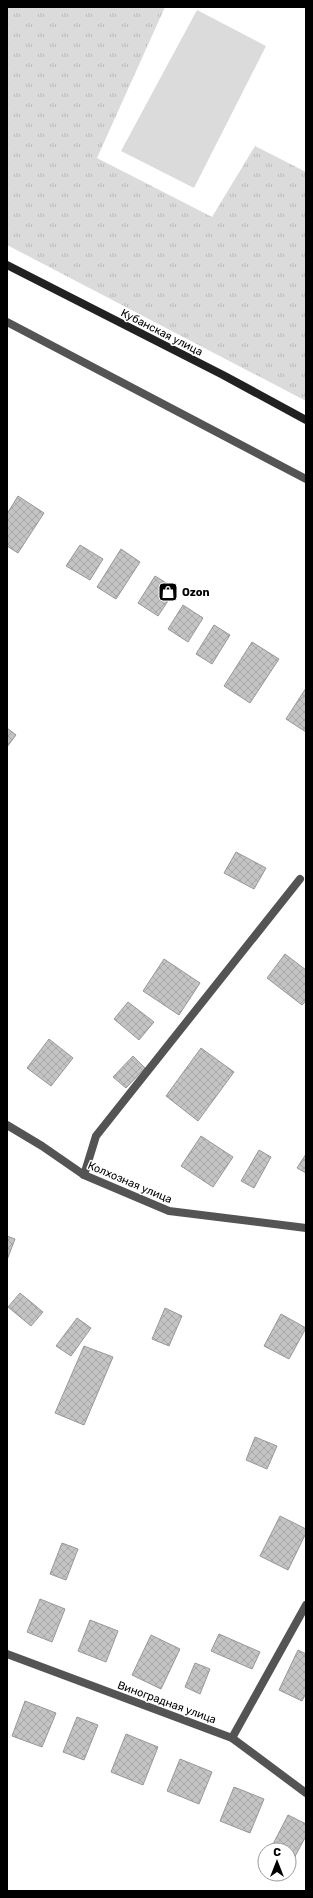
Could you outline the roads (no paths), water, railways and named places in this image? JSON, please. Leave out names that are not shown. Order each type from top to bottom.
[{"type":"main road","name":"Кубанская улица","points":[[7,265],[306,420]]},
{"type":"street","points":[[7,322],[306,479]]},
{"type":"street","points":[[84,1175],[96,1136],[300,879]]},
{"type":"street","name":"Колхозная улица","points":[[7,1125],[42,1146],[84,1175],[169,1211],[306,1228]]},
{"type":"street","points":[[232,1738],[306,1605]]},
{"type":"street","name":"Виноградная улица","points":[[7,1654],[232,1738],[306,1793]]},
{"type":"place","name":"Ozon","points":[[168,592]]}]
